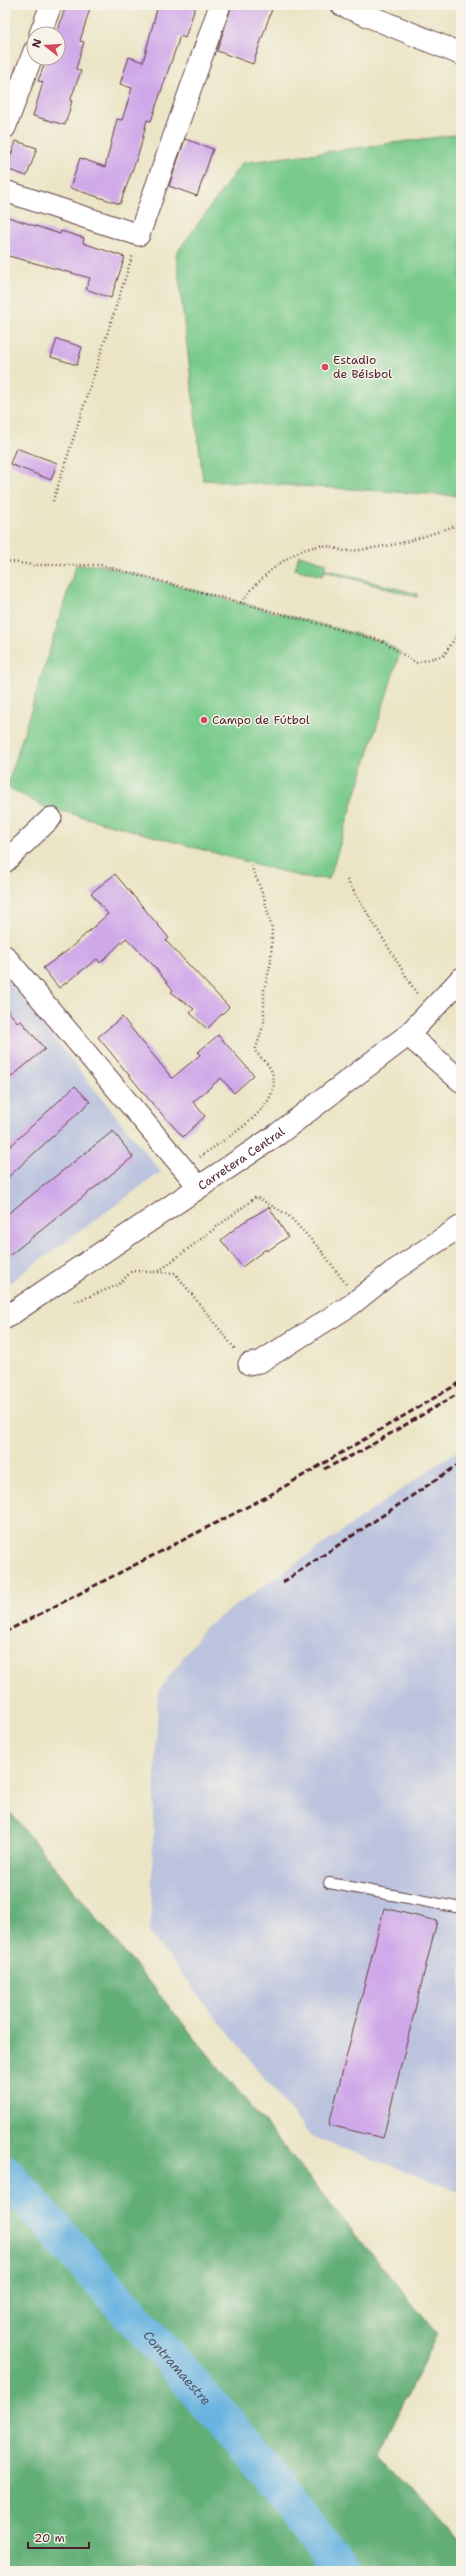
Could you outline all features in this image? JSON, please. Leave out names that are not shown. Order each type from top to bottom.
[{"type":"main road","points":[[342,5],[461,54]]},
{"type":"main road","name":"Carretera Central","points":[[5,1318],[192,1179],[278,1134],[408,1035],[430,1014],[461,979]]},
{"type":"main road","points":[[408,1035],[461,1081]]},
{"type":"street","points":[[43,26],[51,5]]},
{"type":"street","points":[[5,192],[139,234],[220,5]]},
{"type":"street","points":[[5,128],[28,66]]},
{"type":"street","points":[[5,862],[51,818]]},
{"type":"street","points":[[5,956],[192,1179]]},
{"type":"street","points":[[249,1364],[260,1362],[361,1296],[392,1272],[461,1226]]},
{"type":"lane","points":[[329,1883],[461,1908]]},
{"type":"path","points":[[53,501],[139,234]]},
{"type":"path","points":[[241,603],[252,588],[277,566],[298,553],[320,545],[345,551],[385,546],[416,539],[461,524]]},
{"type":"path","points":[[5,561],[33,566],[101,565],[382,641],[416,663],[444,655],[461,629]]},
{"type":"path","points":[[192,1179],[195,1160],[264,1110],[274,1089],[271,1071],[255,1051],[264,1023],[264,990],[271,962],[272,929],[264,897],[250,863]]},
{"type":"path","points":[[347,880],[430,1014]]},
{"type":"path","points":[[159,1271],[256,1197],[288,1214],[320,1249],[350,1290],[361,1296]]},
{"type":"path","points":[[75,1302],[118,1285],[132,1271],[159,1271],[175,1273],[249,1364]]},
{"type":"shaded area","points":[[5,977],[161,1172],[5,1286]]},
{"type":"shaded area","points":[[461,1448],[461,2192],[310,2136],[150,1934],[158,1692],[205,1627]]},
{"type":"green space","name":"Estadio de Béisbol","points":[[461,134],[461,496],[203,480],[176,254],[242,163]]},
{"type":"green space","points":[[299,555],[326,563],[325,569],[417,594],[417,597],[324,571],[322,576],[295,569]]},
{"type":"green space","name":"Campo de Fútbol","points":[[76,565],[101,565],[382,641],[400,652],[329,879],[306,878],[43,806],[7,787]]},
{"type":"green space","points":[[5,1806],[437,2334],[380,2452],[461,2542],[461,2571],[5,2571]]},
{"type":"building","points":[[66,5],[91,5],[80,41],[84,42],[76,69],[81,71],[70,101],[72,101],[65,125],[33,116],[43,82],[38,81],[44,66],[66,66],[66,26],[59,26]]},
{"type":"building","points":[[158,5],[196,5],[185,38],[180,36],[151,121],[147,120],[140,149],[120,204],[70,188],[80,158],[105,167],[117,119],[122,120],[132,88],[120,84],[129,57],[143,62]]},
{"type":"building","points":[[232,5],[262,5],[272,9],[253,64],[217,51]]},
{"type":"building","points":[[185,139],[213,149],[197,196],[169,186]]},
{"type":"building","points":[[16,141],[37,148],[27,176],[6,169]]},
{"type":"building","points":[[5,216],[60,234],[61,231],[84,238],[83,243],[125,257],[111,298],[86,289],[90,278],[5,255]]},
{"type":"building","points":[[57,339],[82,347],[77,365],[51,357]]},
{"type":"building","points":[[16,448],[57,463],[51,480],[10,464]]},
{"type":"building","points":[[115,874],[169,938],[166,941],[229,1007],[207,1029],[190,1013],[194,1009],[171,992],[173,990],[153,965],[126,938],[100,963],[97,959],[59,988],[43,968],[67,951],[108,914],[91,893]]},
{"type":"building","points":[[5,1007],[18,1023],[21,1021],[45,1049],[5,1082]]},
{"type":"building","points":[[122,1017],[172,1078],[200,1055],[198,1052],[218,1035],[254,1075],[234,1093],[221,1078],[193,1102],[205,1116],[183,1137],[151,1102],[98,1037]]},
{"type":"building","points":[[75,1086],[90,1102],[5,1180],[5,1151]]},
{"type":"building","points":[[113,1131],[133,1157],[5,1259],[5,1216]]},
{"type":"building","points":[[269,1207],[288,1237],[267,1251],[266,1249],[242,1267],[221,1240],[242,1223]]},
{"type":"building","points":[[384,1908],[437,1921],[383,2138],[329,2125]]},
{"type":"waterway","name":"Contramaestre","points":[[5,2173],[255,2455],[340,2571]]},
{"type":"railway","points":[[5,1632],[270,1495],[461,1382]]},
{"type":"railway","points":[[324,1469],[361,1451],[461,1392]]},
{"type":"railway","points":[[283,1582],[461,1463]]},
{"type":"place","name":"Estadio de Béisbol","points":[[325,367]]},
{"type":"place","name":"Campo de Fútbol","points":[[204,720]]}]
